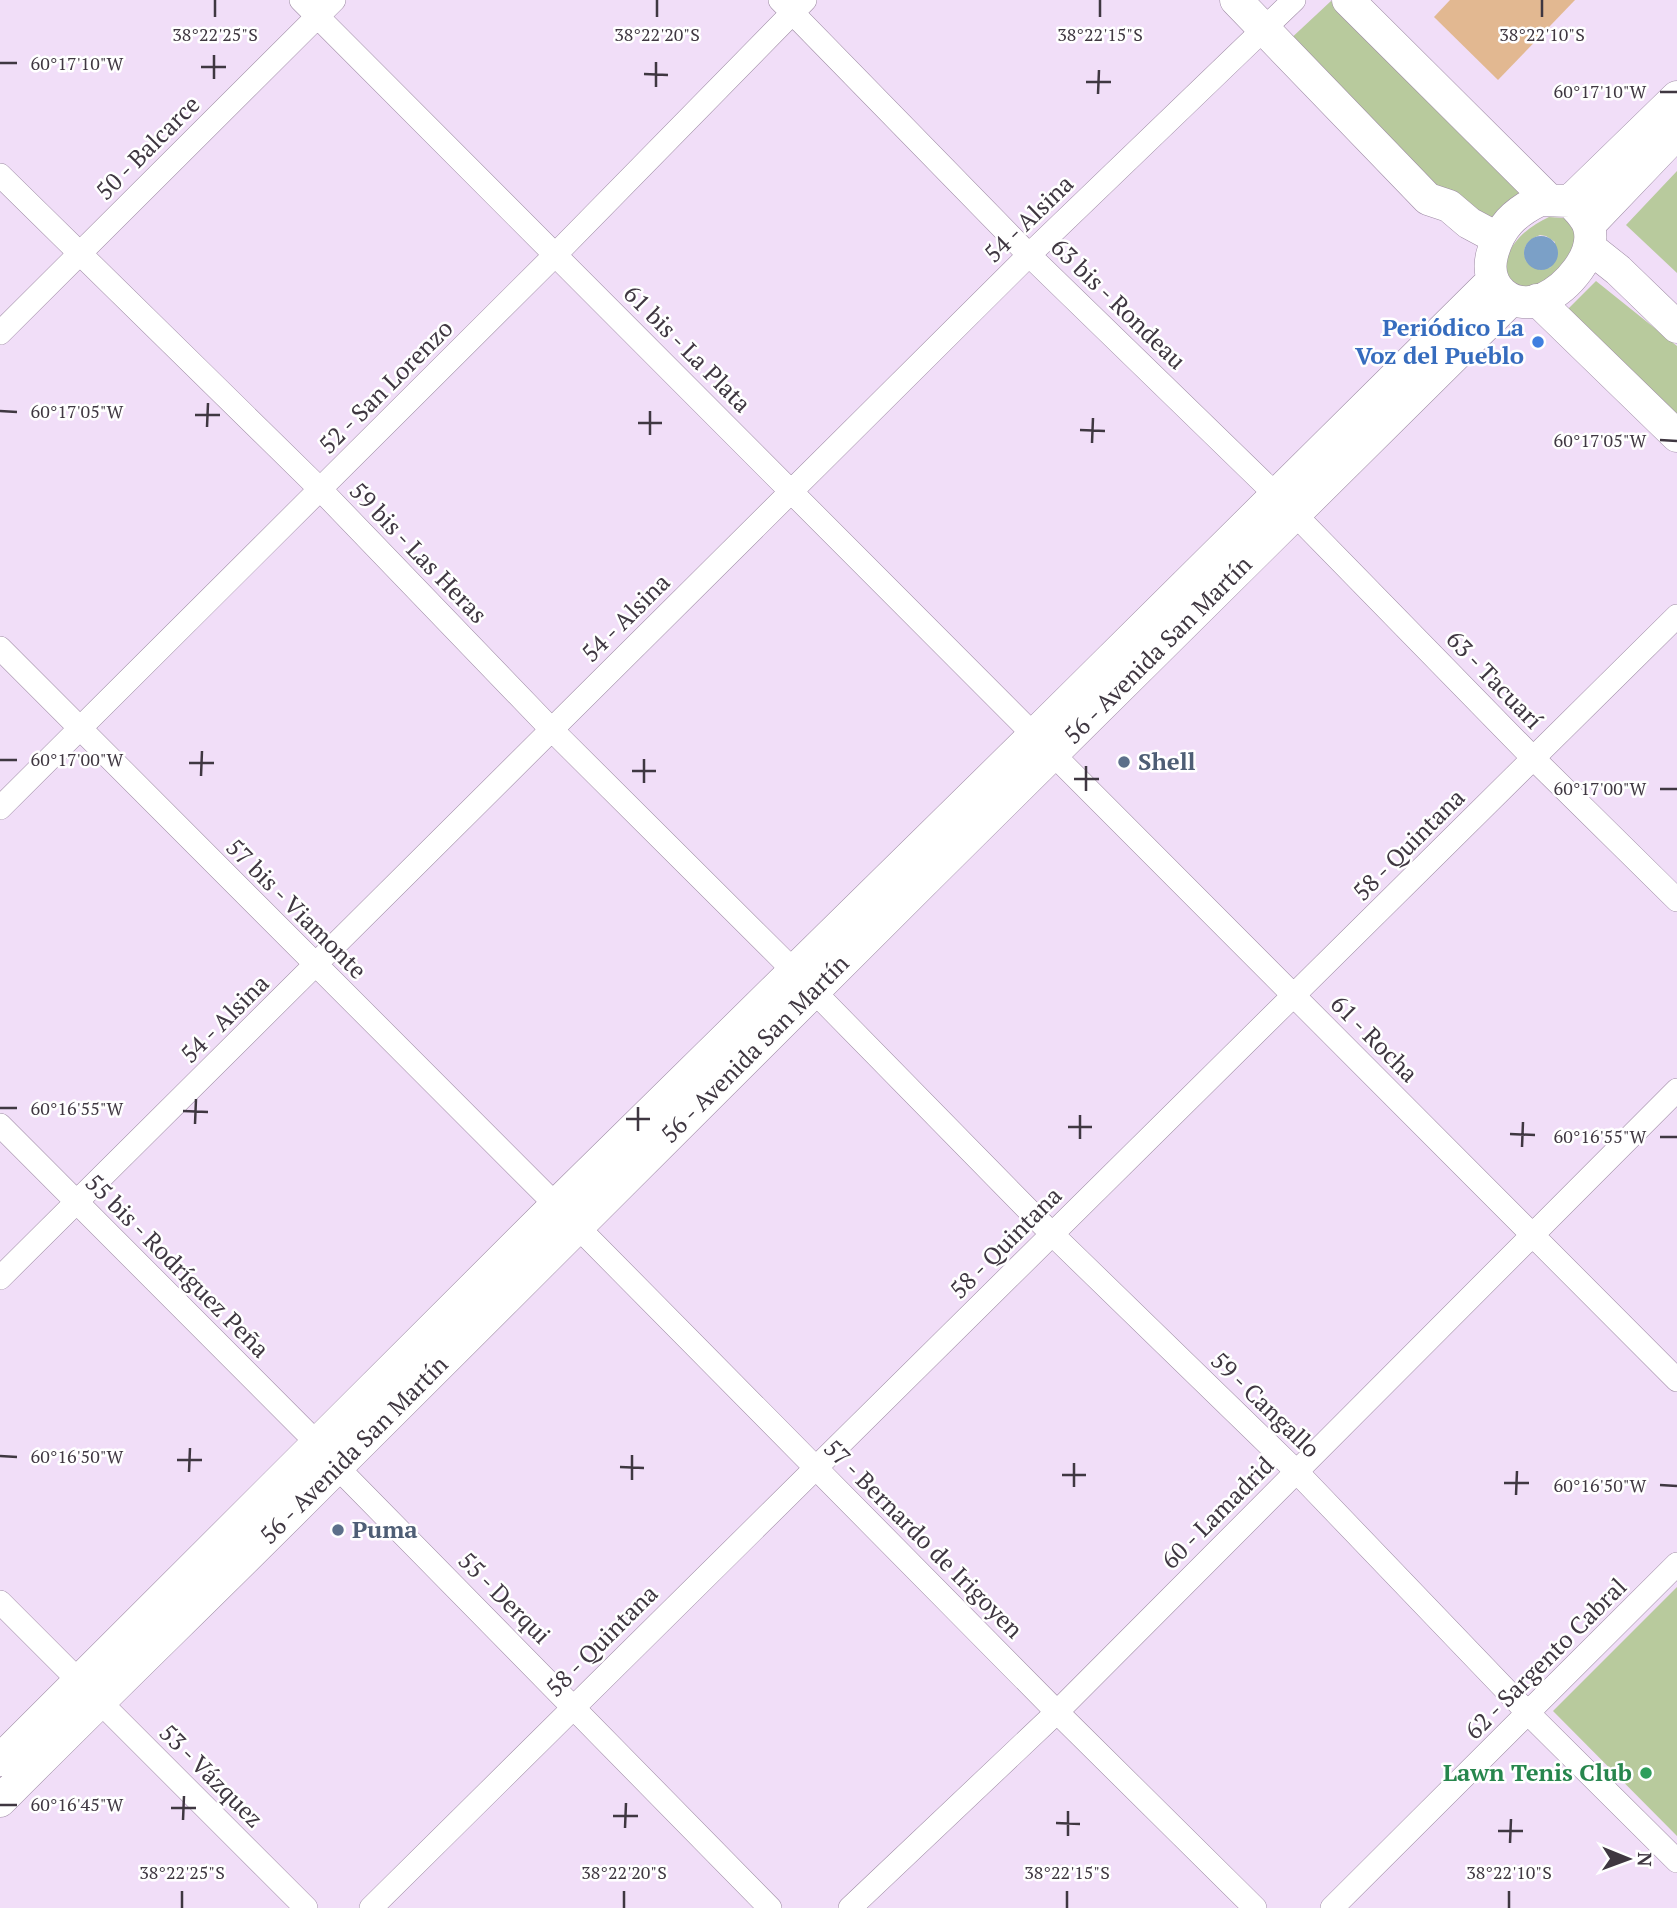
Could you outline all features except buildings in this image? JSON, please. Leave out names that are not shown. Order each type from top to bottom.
[{"type":"main road","points":[[1236,0],[1429,199],[1449,205],[1468,223],[1497,239]]},
{"type":"main road","points":[[1348,0],[1574,218],[1618,270],[1677,327]]},
{"type":"main road","points":[[1574,218],[1677,97]]},
{"type":"main road","points":[[1574,218],[1677,133]]},
{"type":"main road","points":[[1574,218],[1540,200],[1525,207],[1508,221],[1497,239],[1491,258],[1513,293],[1677,436]]},
{"type":"main road","points":[[1513,293],[1557,290],[1582,264],[1574,218]]},
{"type":"main road","name":"56 - Avenida San Martín","points":[[0,1760],[89,1690],[328,1456],[566,1215],[1285,504],[1513,293]]},
{"type":"main road","name":"56 - Avenida San Martín","points":[[0,1801],[89,1690]]},
{"type":"street","name":"50 - Balcarce","points":[[0,334],[80,253],[309,8],[334,0]]},
{"type":"street","name":"54 - Alsina","points":[[0,1278],[1029,255],[1294,0]]},
{"type":"street","name":"52 - San Lorenzo","points":[[0,808],[556,254],[792,4]]},
{"type":"street","name":"63 bis - Rondeau","points":[[792,4],[1029,255],[1285,504]]},
{"type":"street","name":"61 bis - La Plata","points":[[309,8],[1043,746]]},
{"type":"street","name":"59 bis - Las Heras","points":[[0,175],[321,490],[552,730],[804,981]]},
{"type":"street","name":"63 - Tacuarí","points":[[1285,504],[1533,758],[1677,900]]},
{"type":"street","name":"58 - Quintana","points":[[371,1908],[1677,616]]},
{"type":"street","name":"57 bis - Viamonte","points":[[0,648],[566,1215]]},
{"type":"street","name":"61 - Rocha","points":[[1043,746],[1677,1380]]},
{"type":"street","name":"59 - Cangallo","points":[[804,981],[1052,1234],[1296,1471],[1528,1714],[1677,1861]]},
{"type":"street","name":"60 - Lamadrid","points":[[850,1908],[1057,1712],[1677,1090]]},
{"type":"street","name":"55 bis - Rodríguez Peña","points":[[0,1125],[328,1456]]},
{"type":"street","name":"57 - Bernardo de Irigoyen","points":[[566,1215],[1057,1712],[1255,1908]]},
{"type":"street","name":"55 - Derqui","points":[[328,1456],[770,1908]]},
{"type":"street","name":"62 - Sargento Cabral","points":[[1332,1908],[1677,1564]]},
{"type":"street","name":"53 - Vázquez","points":[[0,1602],[306,1908]]},
{"type":"green space","points":[[1331,1],[1524,194],[1500,231],[1428,188],[1286,43]]},
{"type":"green space","points":[[1677,171],[1677,273],[1626,225]]},
{"type":"green space","points":[[1549,217],[1574,222],[1580,241],[1556,280],[1514,291],[1506,273],[1509,253],[1526,231]],"holes":[[[1540,235],[1555,242],[1551,267],[1540,270],[1526,261],[1524,251],[1532,239]]]},
{"type":"green space","points":[[1596,281],[1677,346],[1677,426],[1563,314]]},
{"type":"green space","name":"Lawn Tenis Club","points":[[1677,1587],[1677,1836],[1553,1711]]},
{"type":"water","points":[[1541,236],[1553,241],[1558,253],[1553,265],[1541,270],[1529,265],[1524,253],[1529,241]]},
{"type":"place","name":"Periódico La Voz del Pueblo","points":[[1538,342]]},
{"type":"place","name":"Shell","points":[[1124,762]]},
{"type":"place","name":"Puma","points":[[338,1530]]},
{"type":"place","name":"Lawn Tenis Club","points":[[1646,1773]]}]
